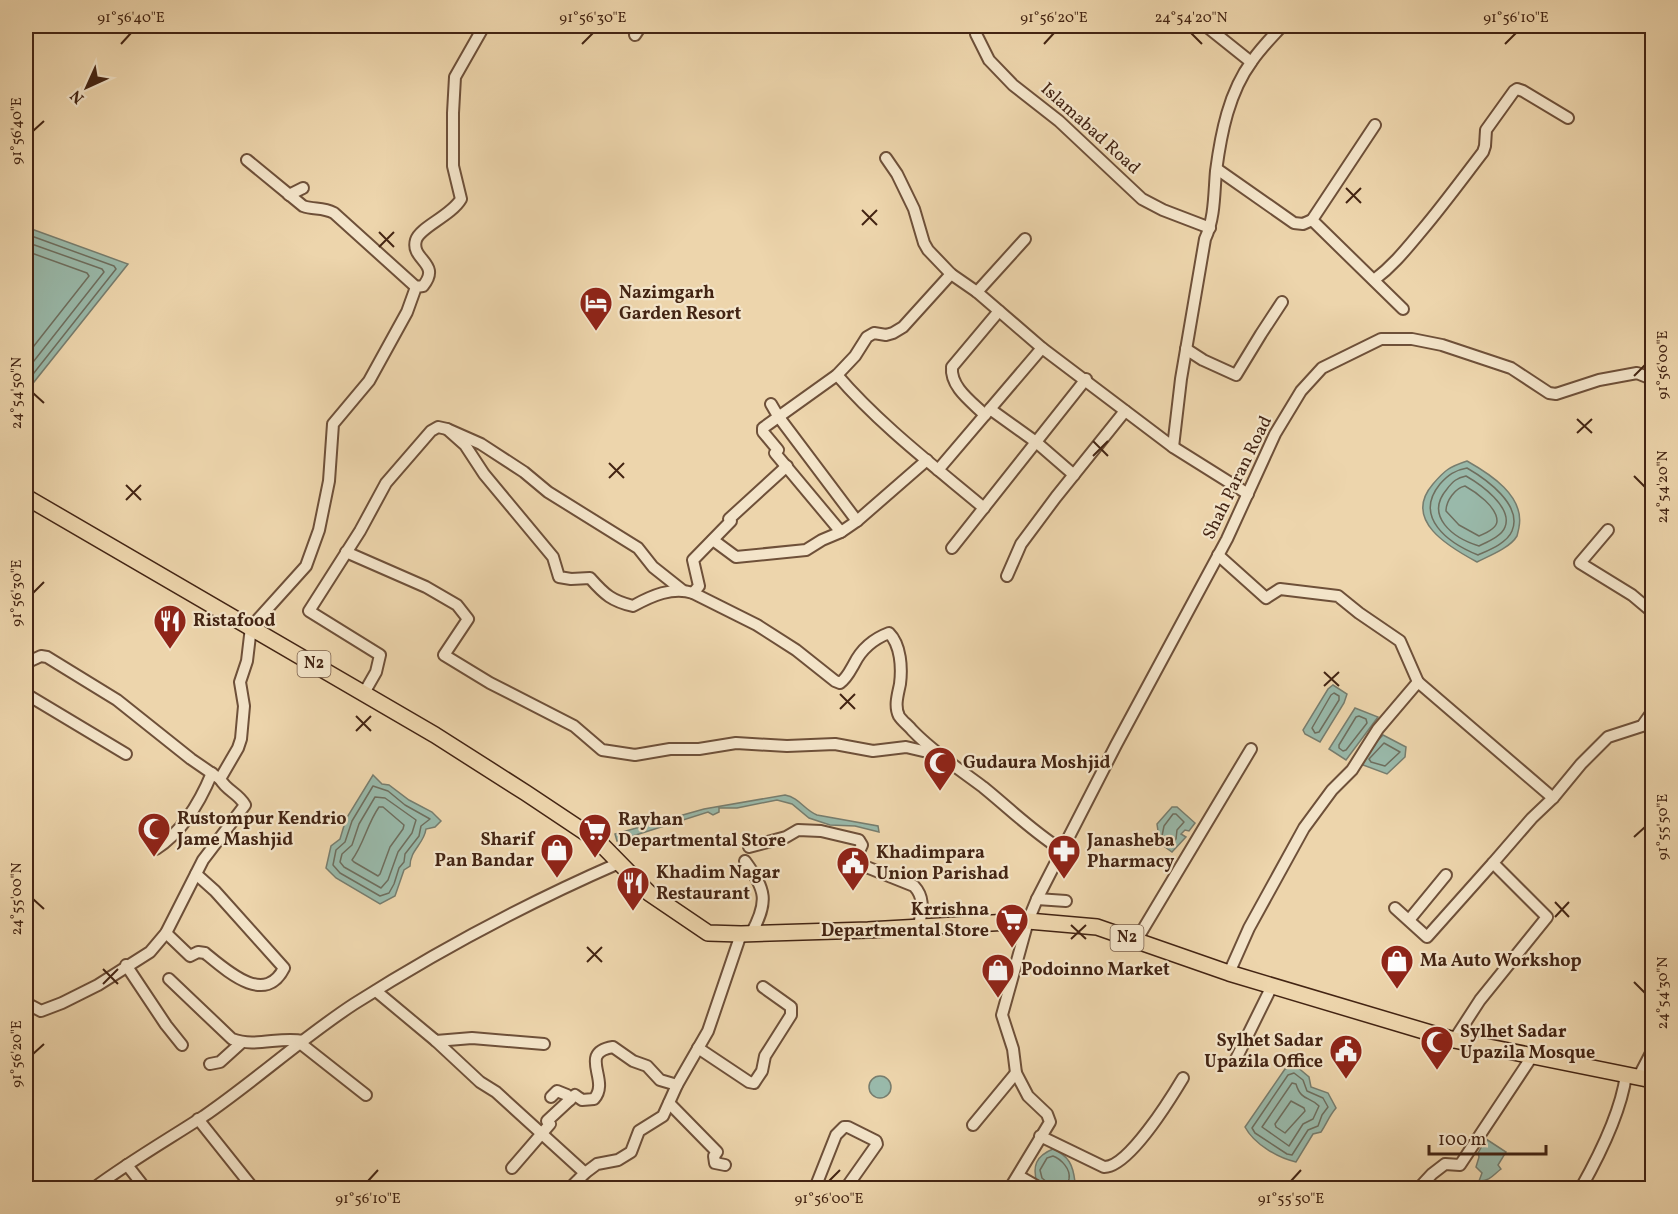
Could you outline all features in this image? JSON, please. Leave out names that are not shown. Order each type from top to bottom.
[{"type":"highway","name":"N2","points":[[26,497],[435,735],[598,841],[649,893],[708,933],[746,934],[1028,921],[1097,927],[1229,973],[1454,1040],[1639,1077]]},
{"type":"street","points":[[416,287],[423,286],[430,278],[430,270],[416,246],[416,238],[428,226],[447,215],[456,207],[461,198],[453,166],[455,78],[484,26]]},
{"type":"street","name":"Islamabad Road","points":[[980,26],[976,34],[989,60],[1013,85],[1059,121],[1142,199],[1163,210],[1210,228]]},
{"type":"street","points":[[1206,26],[1251,62]]},
{"type":"street","points":[[1173,447],[1186,349],[1205,239],[1210,228],[1225,121],[1240,80],[1251,62],[1282,26]]},
{"type":"street","points":[[1374,279],[1389,268],[1404,252],[1483,152],[1486,130],[1517,88],[1569,118]]},
{"type":"street","points":[[1217,169],[1294,223],[1303,224],[1312,220],[1375,125]]},
{"type":"street","points":[[886,158],[897,174],[914,209],[924,243],[951,274],[977,292],[1042,348],[1173,447],[1248,494]]},
{"type":"street","points":[[247,160],[303,206],[311,209],[323,207],[334,213],[416,287]]},
{"type":"street","points":[[290,195],[303,188]]},
{"type":"street","points":[[1312,220],[1403,309]]},
{"type":"street","points":[[977,292],[1025,239]]},
{"type":"street","points":[[841,532],[775,453],[778,450],[763,428],[837,375],[855,356],[867,337],[874,333],[885,335],[893,333],[903,327],[951,274]]},
{"type":"street","points":[[156,849],[167,842],[194,809],[238,748],[244,706],[240,682],[247,661],[251,627],[306,566],[321,520],[329,481],[333,424],[369,381],[407,312],[416,287]]},
{"type":"street","points":[[1186,349],[1203,360],[1236,375],[1282,302]]},
{"type":"street","points":[[999,311],[952,367],[952,377],[960,391],[987,412],[1036,442],[1074,475]]},
{"type":"street","name":"Shah Paran Road","points":[[1016,1073],[1013,1049],[1002,1015],[1028,921],[1037,899],[1218,555],[1275,434],[1301,391],[1322,368],[1381,339],[1412,339],[1452,348],[1511,368],[1549,393],[1556,394],[1599,380],[1637,373],[1653,379]]},
{"type":"street","points":[[938,470],[1042,348]]},
{"type":"street","points":[[837,375],[860,400],[984,508]]},
{"type":"street","points":[[952,548],[1086,379]]},
{"type":"street","points":[[771,404],[857,521]]},
{"type":"street","points":[[1007,576],[1021,544],[1125,411]]},
{"type":"street","points":[[364,693],[376,672],[380,655],[309,611],[360,531],[386,483],[431,431],[438,428],[447,429],[481,444],[524,472],[548,492],[638,548],[653,567],[688,591],[757,626],[796,650],[835,681],[840,683],[845,680],[857,657],[866,646],[889,633],[896,640],[899,649],[900,682],[897,708],[900,717],[939,755],[997,799],[1039,836],[1062,850]]},
{"type":"street","points":[[447,429],[465,445],[484,474],[553,557],[559,577],[590,579],[618,603],[633,606],[650,596],[688,591],[699,586],[693,560],[731,521],[729,519],[787,466]]},
{"type":"street","points":[[713,540],[736,557],[806,550],[857,521],[927,460]]},
{"type":"street","points":[[1608,530],[1580,563],[1652,610]]},
{"type":"street","points":[[346,552],[426,587],[457,605],[468,620],[444,655],[490,683],[574,726],[602,750],[635,755],[670,749],[699,749],[736,743],[787,746],[835,744],[873,751],[906,747],[939,755]]},
{"type":"street","points":[[1218,555],[1266,598],[1280,590],[1338,596],[1400,641],[1418,682],[1553,798]]},
{"type":"street","points":[[26,663],[41,656],[47,657],[117,699],[191,759],[216,776],[225,788],[240,797],[245,805],[202,860],[166,933],[150,952],[126,965],[98,985],[62,1003],[40,1011],[26,1003]]},
{"type":"street","points":[[1229,973],[1249,928],[1304,828],[1332,790],[1352,770],[1378,729],[1418,682]]},
{"type":"street","points":[[26,694],[126,754]]},
{"type":"street","points":[[1395,908],[1428,937],[1532,818],[1608,737],[1642,726],[1653,712]]},
{"type":"street","points":[[1136,941],[1251,749]]},
{"type":"street","points":[[749,847],[786,837],[798,830],[820,831],[859,840],[862,845],[854,862],[914,886],[920,893],[922,899],[919,927]]},
{"type":"street","points":[[94,1188],[198,1119],[352,1005],[465,938],[616,860]]},
{"type":"street","points":[[578,1181],[597,1164],[618,1160],[631,1152],[639,1131],[663,1116],[677,1085],[708,1031],[746,934],[764,905],[764,894],[758,879],[745,861]]},
{"type":"street","points":[[1454,1040],[1480,1000],[1547,917],[1493,863]]},
{"type":"street","points":[[166,933],[190,956],[198,952],[205,954],[244,982],[266,986],[273,983],[284,968],[221,898],[196,874]]},
{"type":"street","points":[[1409,920],[1446,876]]},
{"type":"street","points":[[1037,899],[1066,901]]},
{"type":"street","points":[[126,965],[182,1045]]},
{"type":"street","points":[[169,979],[232,1039],[241,1043],[291,1039],[302,1042],[366,1095]]},
{"type":"street","points":[[1236,1059],[1272,986]]},
{"type":"street","points":[[698,1048],[749,1082],[754,1083],[762,1071],[765,1056],[792,1010],[790,1006],[763,987]]},
{"type":"street","points":[[376,991],[542,1133],[578,1181],[588,1188]]},
{"type":"street","points":[[436,1041],[458,1038],[544,1044]]},
{"type":"street","points":[[210,1064],[220,1062],[241,1043]]},
{"type":"street","points":[[512,1168],[550,1125],[547,1121],[575,1095],[582,1100],[594,1099],[599,1093],[600,1082],[596,1057],[603,1048],[610,1046],[633,1061],[647,1066],[660,1080],[677,1085]]},
{"type":"street","points":[[1581,1188],[1596,1162],[1623,1095],[1639,1077],[1653,1051]]},
{"type":"street","points":[[1419,1188],[1445,1164],[1460,1165],[1533,1055]]},
{"type":"street","points":[[973,1125],[1016,1073],[1028,1096],[1049,1118],[1050,1122],[1010,1188]]},
{"type":"street","points":[[1040,1136],[1104,1167],[1114,1165],[1149,1131],[1184,1078]]},
{"type":"street","points":[[551,1097],[557,1091],[567,1095],[570,1100]]},
{"type":"street","points":[[669,1103],[717,1152],[714,1156],[715,1163],[724,1165]]},
{"type":"street","points":[[198,1119],[253,1188]]},
{"type":"street","points":[[815,1188],[836,1135],[844,1127],[848,1127],[876,1141],[877,1144],[846,1188]]},
{"type":"street","points":[[127,1165],[145,1188]]},
{"type":"street","points":[[1019,1176],[1040,1188]]},
{"type":"water","points":[[26,227],[128,264],[26,392]]},
{"type":"water","points":[[1467,461],[1486,472],[1504,487],[1517,505],[1519,516],[1517,536],[1514,540],[1477,562],[1454,549],[1433,531],[1426,521],[1423,509],[1425,497],[1437,479],[1456,465]]},
{"type":"water","points":[[1333,685],[1347,694],[1320,742],[1305,734],[1303,730],[1328,689]]},
{"type":"water","points":[[1355,708],[1378,717],[1346,760],[1329,749]]},
{"type":"water","points":[[1383,735],[1406,747],[1405,757],[1387,774],[1363,765],[1362,757]]},
{"type":"water","points":[[373,775],[382,784],[389,785],[409,800],[432,812],[441,821],[435,827],[426,829],[423,839],[412,856],[410,866],[404,870],[395,896],[380,904],[336,878],[326,868],[331,846],[340,839],[346,819]]},
{"type":"water","points":[[785,795],[817,815],[878,826],[879,832],[855,826],[830,825],[809,818],[792,804],[777,800],[737,808],[719,808],[719,812],[713,815],[708,812],[617,841],[615,834],[704,809]]},
{"type":"water","points":[[1172,807],[1177,807],[1195,823],[1189,831],[1185,830],[1181,834],[1186,837],[1172,852],[1154,839],[1158,831],[1157,824]]},
{"type":"water","points":[[1296,1066],[1309,1077],[1311,1087],[1328,1093],[1336,1108],[1321,1132],[1313,1134],[1296,1162],[1267,1149],[1254,1139],[1245,1127],[1285,1069]]},
{"type":"water","points":[[880,1076],[888,1079],[891,1087],[888,1095],[880,1098],[872,1095],[869,1087],[872,1079]]},
{"type":"water","points":[[1486,1139],[1506,1152],[1498,1165],[1501,1169],[1489,1179],[1479,1181],[1482,1173],[1476,1167],[1478,1153]]},
{"type":"water","points":[[1053,1149],[1063,1155],[1071,1166],[1075,1182],[1071,1188],[1050,1188],[1037,1183],[1035,1167],[1037,1162],[1039,1158]]},
{"type":"place","name":"Nazimgarh Garden Resort","points":[[596,332]]},
{"type":"place","name":"Ristafood","points":[[170,650]]},
{"type":"place","name":"Gudaura Moshjid","points":[[940,792]]},
{"type":"place","name":"Rustompur Kendrio Jame Mashjid","points":[[154,858]]},
{"type":"place","name":"Rayhan Departmental Store","points":[[595,859]]},
{"type":"place","name":"Sharif Pan Bandar","points":[[557,879]]},
{"type":"place","name":"Janasheba Pharmacy","points":[[1064,880]]},
{"type":"place","name":"Khadimpara Union Parishad","points":[[853,892]]},
{"type":"place","name":"Khadim Nagar Restaurant","points":[[633,912]]},
{"type":"place","name":"Krrishna Departmental Store","points":[[1012,949]]},
{"type":"place","name":"Ma Auto Workshop","points":[[1397,990]]},
{"type":"place","name":"Podoinno Market","points":[[998,999]]},
{"type":"place","name":"Sylhet Sadar Upazila Mosque","points":[[1437,1071]]},
{"type":"place","name":"Sylhet Sadar Upazila Office","points":[[1346,1080]]}]
